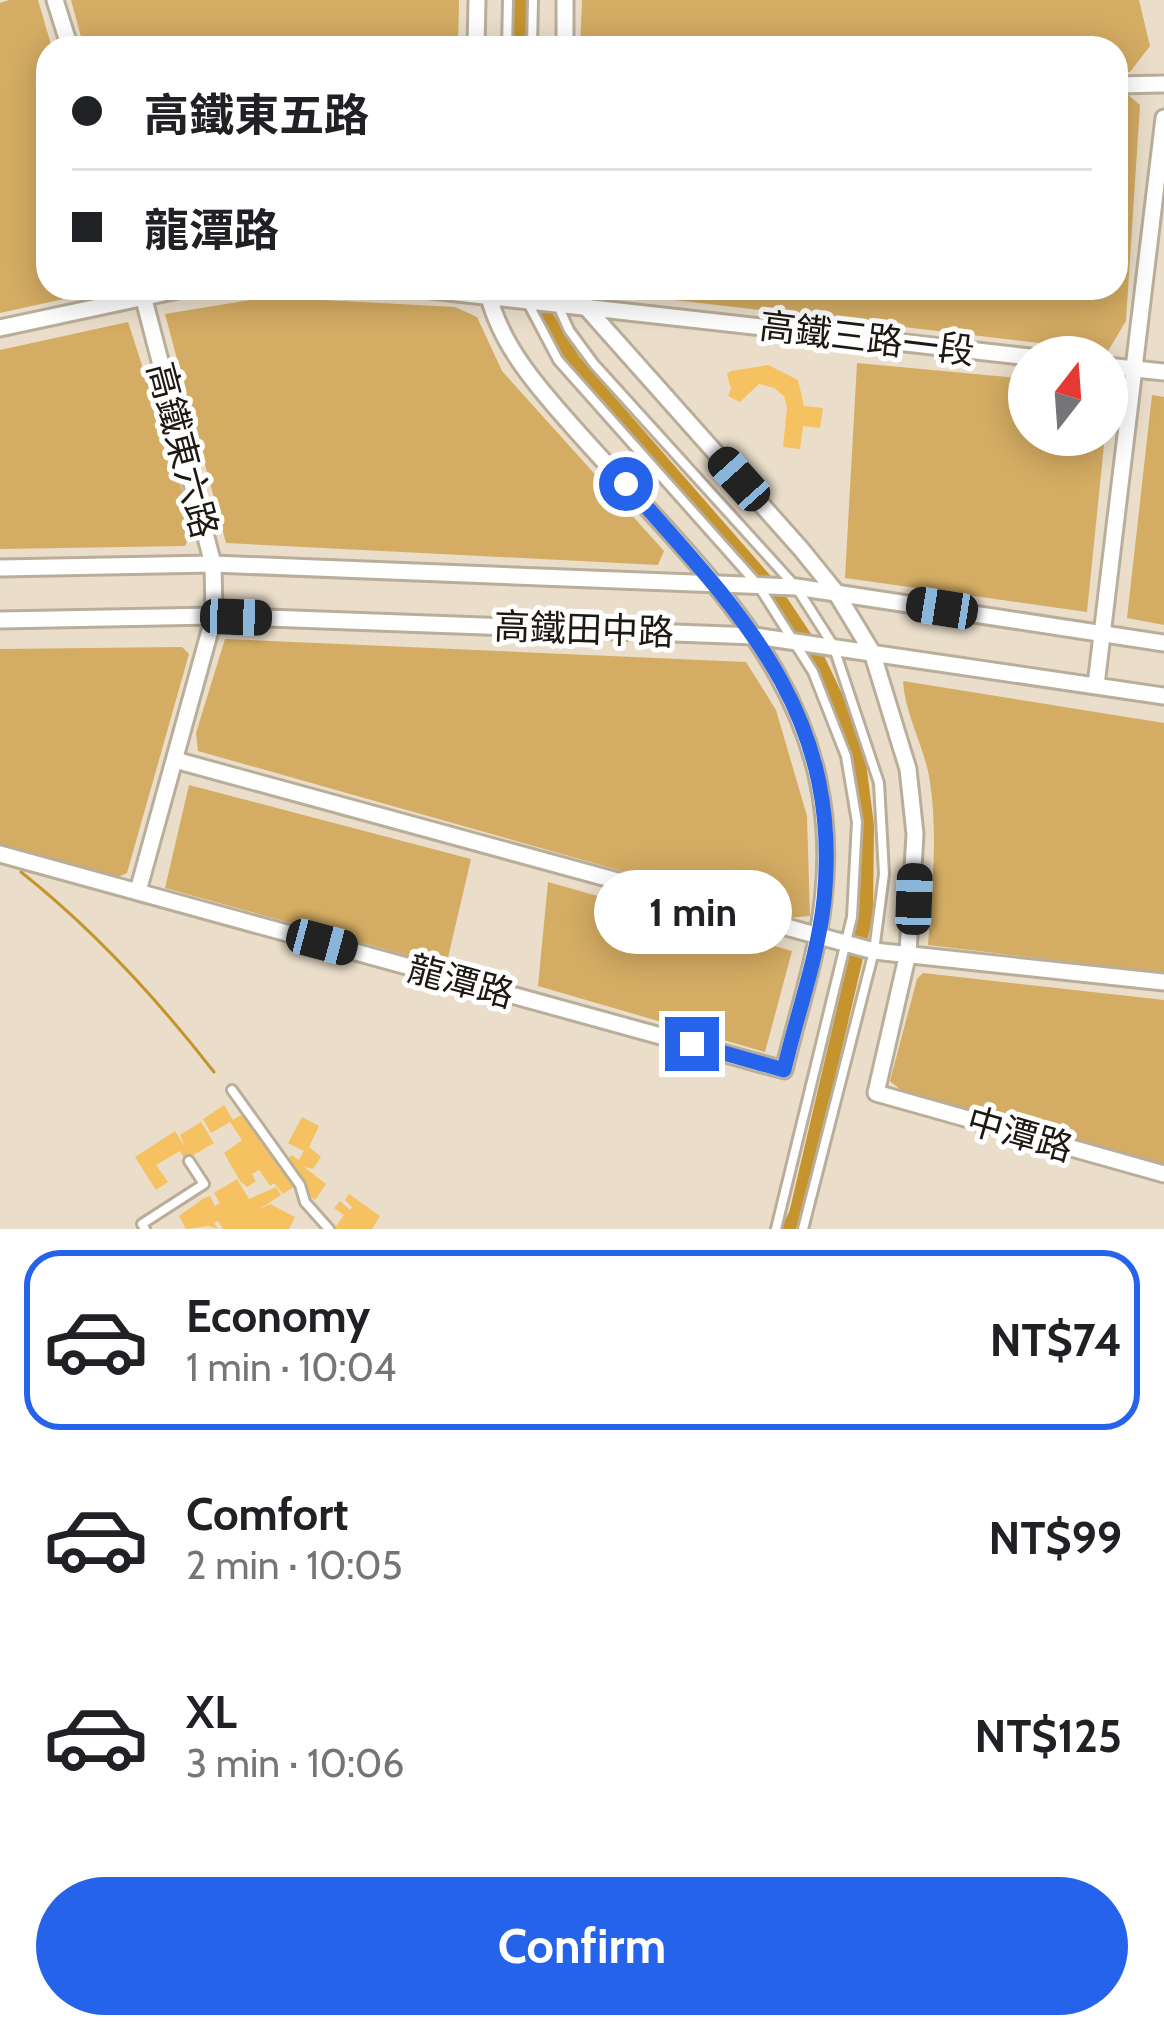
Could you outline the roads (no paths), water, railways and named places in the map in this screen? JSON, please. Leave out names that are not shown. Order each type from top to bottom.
[{"type":"street","points":[[55,0],[66,36]]},
{"type":"street","points":[[476,36],[477,0]]},
{"type":"street","points":[[565,0],[565,36]]},
{"type":"street","points":[[1128,85],[1164,84]]},
{"type":"street","points":[[1096,686],[1164,118]]},
{"type":"street","points":[[0,328],[110,300]]},
{"type":"street","name":"高鐵東六路","points":[[138,891],[214,616],[213,564],[144,300]]},
{"type":"street","points":[[492,300],[537,386],[714,583],[755,636],[794,699],[821,790],[825,866],[817,935]]},
{"type":"street","name":"高鐵三路一段","points":[[568,300],[585,306],[1008,354]]},
{"type":"street","points":[[583,300],[835,590],[872,652],[908,769],[915,834],[908,953]]},
{"type":"street","points":[[1128,368],[1164,372]]},
{"type":"street","name":"高鐵田中路","points":[[0,568],[213,564],[796,587],[1164,643]]},
{"type":"street","name":"高鐵田中路","points":[[0,620],[214,616],[755,636],[1164,696]]},
{"type":"street","points":[[175,760],[874,951],[1164,982]]},
{"type":"street","name":"龍潭路","points":[[0,854],[784,1070],[817,935]]},
{"type":"street","name":"中潭路","points":[[908,953],[876,1094],[1164,1174]]},
{"type":"lane","points":[[507,36],[508,0]]},
{"type":"lane","points":[[532,0],[532,36]]},
{"type":"lane","points":[[526,300],[572,378],[758,585],[796,640],[830,710],[852,789],[855,888],[847,944],[776,1229]]},
{"type":"lane","points":[[556,300],[593,364],[796,587],[833,645],[879,783],[884,874],[874,951],[802,1229]]},
{"type":"lane","points":[[232,1090],[300,1185],[305,1202],[329,1229]]},
{"type":"lane","points":[[145,1229],[142,1224],[204,1184],[189,1161]]},
{"type":"waterway","points":[[519,36],[520,0]]},
{"type":"waterway","points":[[538,300],[573,360],[772,588],[814,651],[842,710],[859,763],[867,826],[866,915],[796,1214],[788,1229]]},
{"type":"waterway","points":[[21,872],[124,966],[214,1072]]}]
